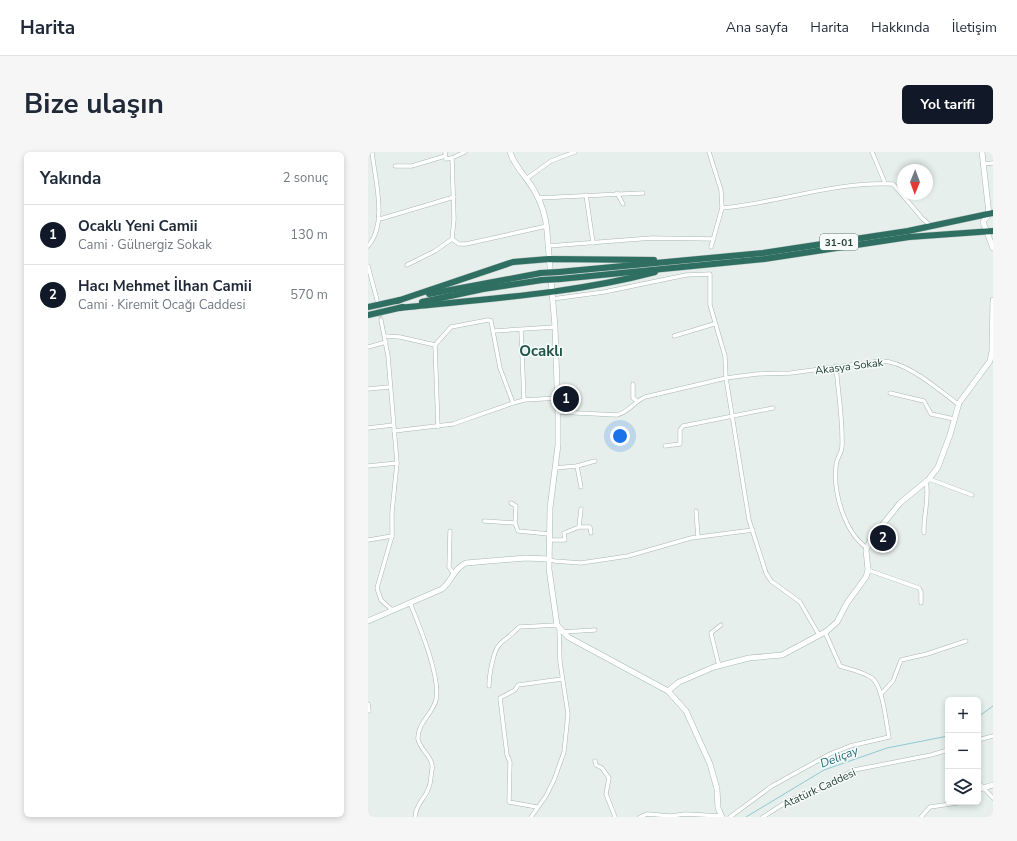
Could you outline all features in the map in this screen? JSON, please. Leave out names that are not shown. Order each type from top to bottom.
[{"type":"highway","name":"31-01","points":[[552,291],[634,278],[684,264],[932,226],[992,214]]},
{"type":"highway","name":"31-01","points":[[549,259],[684,264],[764,259],[909,237],[990,231]]},
{"type":"highway","points":[[397,301],[513,262],[549,259]]},
{"type":"highway","points":[[368,307],[480,283],[542,274],[684,264]]},
{"type":"highway","points":[[368,315],[483,289],[542,280],[684,264]]},
{"type":"highway","points":[[399,308],[442,305],[552,291]]},
{"type":"street","points":[[368,246],[375,237],[380,219],[372,152]]},
{"type":"street","points":[[395,166],[412,166],[445,154],[446,159],[452,158],[465,152]]},
{"type":"street","points":[[510,152],[519,170],[538,198],[546,218],[547,226],[555,327],[558,398],[558,445],[550,508],[549,559],[559,628],[562,679],[568,714],[564,752],[554,780],[546,796],[531,817]]},
{"type":"street","points":[[526,179],[551,162],[575,152]]},
{"type":"street","points":[[709,152],[721,190],[722,208],[711,247]]},
{"type":"street","points":[[872,152],[885,183]]},
{"type":"street","points":[[982,152],[992,214],[983,222],[990,231],[993,248]]},
{"type":"street","points":[[452,158],[454,197],[452,239]]},
{"type":"street","points":[[983,164],[993,163]]},
{"type":"street","points":[[722,208],[800,194],[885,183],[892,184],[922,218],[932,226]]},
{"type":"street","points":[[538,198],[617,193],[643,193]]},
{"type":"street","points":[[617,193],[623,204]]},
{"type":"street","points":[[586,195],[593,243]]},
{"type":"street","points":[[380,219],[454,197]]},
{"type":"street","points":[[452,239],[459,244],[466,244],[547,226]]},
{"type":"street","points":[[548,246],[652,238],[714,239]]},
{"type":"street","points":[[407,266],[435,251],[452,239]]},
{"type":"street","points":[[368,266],[377,300]]},
{"type":"street","points":[[552,298],[604,292],[686,275],[710,274],[710,305],[714,324],[725,356],[726,378],[749,520],[770,581],[800,602],[819,636]]},
{"type":"street","points":[[368,288],[373,287]]},
{"type":"street","points":[[668,691],[679,682],[719,666],[749,658],[782,654],[819,636],[837,622],[847,603],[866,577],[868,570],[867,548],[871,539],[900,503],[928,480],[938,467],[959,405],[990,361],[992,351],[993,300]]},
{"type":"street","points":[[381,320],[386,342],[397,463],[392,512],[392,536],[377,588],[381,600],[392,610]]},
{"type":"street","points":[[438,427],[435,345],[451,328],[488,320],[491,321],[500,368],[513,403]]},
{"type":"street","points":[[674,336],[714,324]]},
{"type":"street","points":[[494,331],[555,327]]},
{"type":"street","points":[[521,330],[524,400]]},
{"type":"street","points":[[385,336],[400,337],[435,345]]},
{"type":"street","points":[[368,347],[386,342]]},
{"type":"street","name":"Akasya Sokak","points":[[637,401],[665,392],[726,378],[757,374],[791,373],[836,366],[888,361],[902,366],[959,405]]},
{"type":"street","points":[[836,366],[842,448],[836,464],[841,511],[851,533],[867,548]]},
{"type":"street","points":[[558,412],[617,415],[625,413],[637,401],[634,398],[633,384]]},
{"type":"street","points":[[368,389],[390,387]]},
{"type":"street","points":[[890,392],[924,401],[931,414],[954,419]]},
{"type":"street","points":[[394,431],[438,427],[453,424],[524,400],[558,398]]},
{"type":"street","points":[[665,446],[680,444],[680,430],[683,426],[773,408]]},
{"type":"street","points":[[368,428],[393,425]]},
{"type":"street","points":[[555,468],[577,466],[595,461]]},
{"type":"street","points":[[368,466],[397,463]]},
{"type":"street","points":[[577,466],[581,488]]},
{"type":"street","points":[[928,480],[972,495]]},
{"type":"street","points":[[924,534],[926,505],[929,491],[928,480]]},
{"type":"street","points":[[511,503],[516,506],[515,523],[518,531],[549,534]]},
{"type":"street","points":[[579,527],[581,509]]},
{"type":"street","points":[[696,511],[698,537]]},
{"type":"street","points":[[484,521],[515,523]]},
{"type":"street","points":[[549,540],[565,540],[564,533],[579,527],[590,527],[591,533]]},
{"type":"street","points":[[368,621],[442,589],[449,583],[459,566],[466,563],[526,558],[581,563],[620,558],[698,537],[753,530]]},
{"type":"street","points":[[450,531],[449,567],[454,574]]},
{"type":"street","points":[[368,540],[392,536]]},
{"type":"street","points":[[868,570],[919,588],[921,592],[921,603]]},
{"type":"street","points":[[410,603],[430,661],[436,696],[435,702],[419,733],[420,745],[433,767],[429,788],[420,800],[415,817]]},
{"type":"street","points":[[719,666],[711,633],[721,625]]},
{"type":"street","points":[[489,686],[489,676],[498,645],[512,635],[519,627],[595,630]]},
{"type":"street","points":[[559,628],[572,639],[668,691],[686,711],[697,733],[710,764],[716,789],[718,808],[722,817],[685,814],[672,816],[647,814],[640,817]]},
{"type":"street","points":[[730,817],[772,786],[830,754],[850,746],[889,737],[880,694],[872,678],[840,666],[825,632]]},
{"type":"street","points":[[880,694],[893,681],[901,660],[927,654],[966,641]]},
{"type":"street","points":[[537,807],[509,802],[510,762],[507,755],[500,698],[515,690],[518,685],[562,679]]},
{"type":"street","points":[[368,704],[369,711]]},
{"type":"street","points":[[981,739],[993,736]]},
{"type":"street","name":"Atatürk Caddesi","points":[[763,817],[788,801],[827,785],[854,770],[945,751]]},
{"type":"street","points":[[595,761],[596,765],[602,768],[608,778],[606,794],[615,817]]},
{"type":"street","points":[[983,788],[993,785]]},
{"type":"street","points":[[981,786],[993,798]]},
{"type":"street","points":[[921,817],[930,807],[945,805]]},
{"type":"waterway","name":"Deliçay","points":[[981,715],[993,706]]},
{"type":"waterway","name":"Deliçay","points":[[746,817],[824,770],[887,748],[945,737]]},
{"type":"tunnel","points":[[378,303],[381,320]]},
{"type":"place","name":"Ocaklı Yeni Camii","points":[[566,399]]},
{"type":"place","name":"Hacı Mehmet İlhan Camii","points":[[883,538]]},
{"type":"district","name":"Ocaklı","points":[[541,351]]}]
